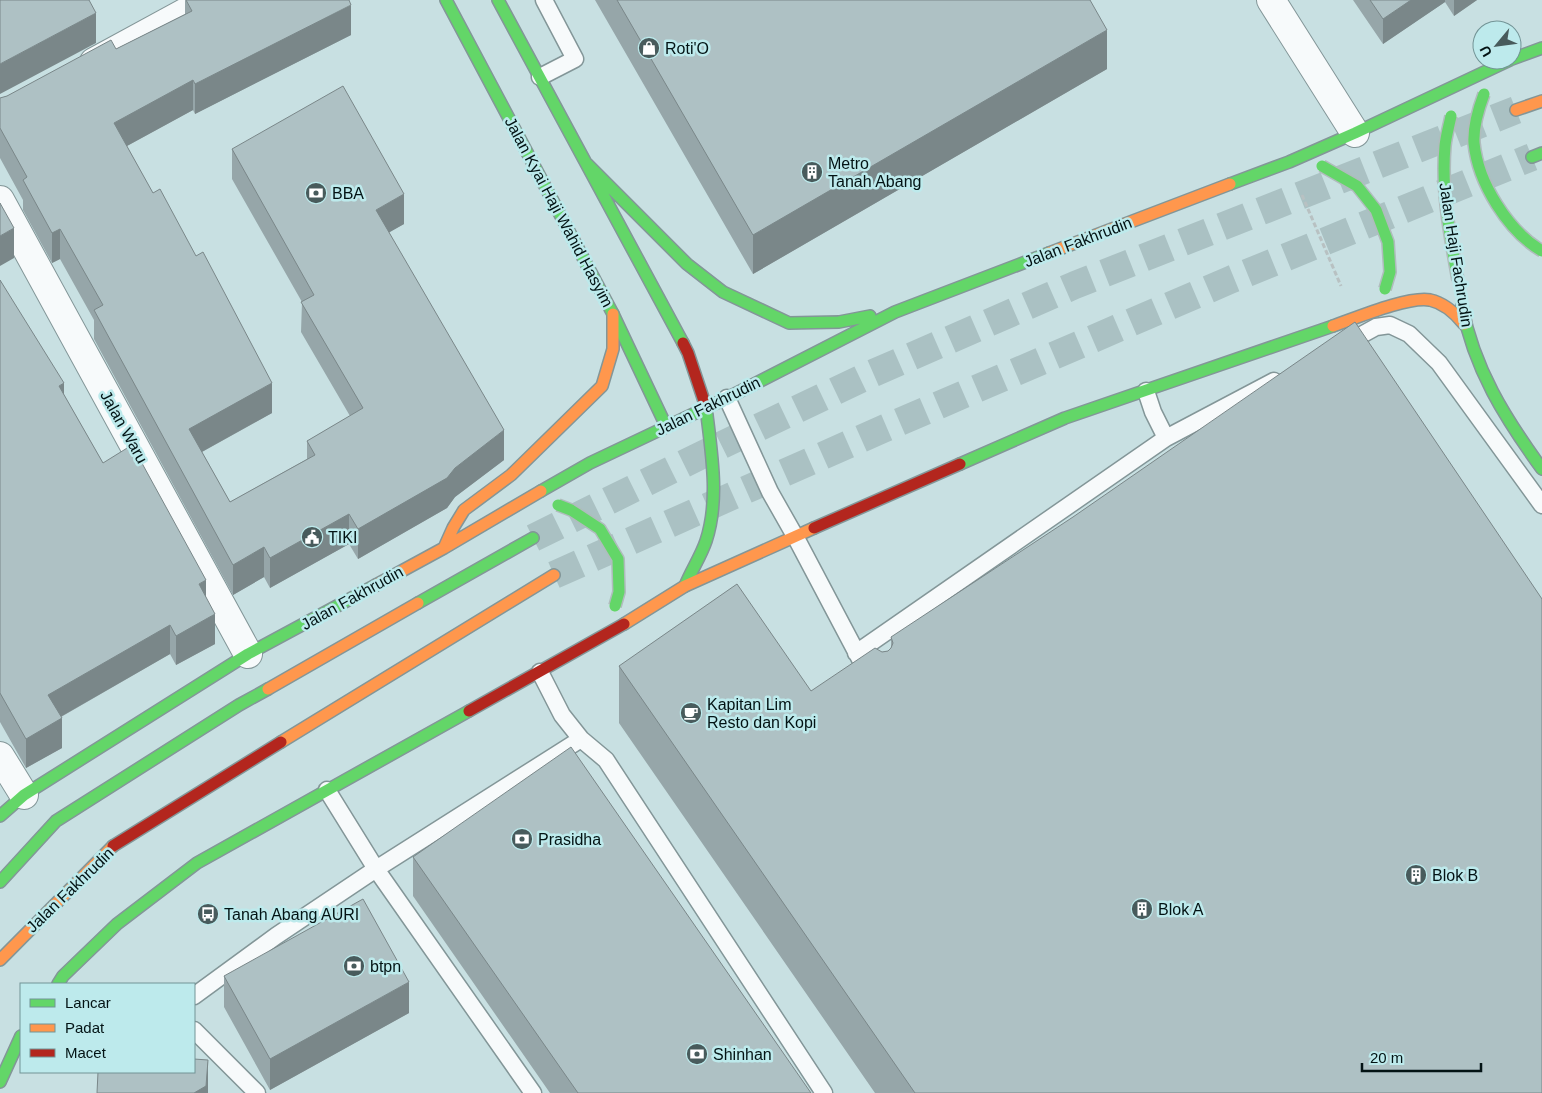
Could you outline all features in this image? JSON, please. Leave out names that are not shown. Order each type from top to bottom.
[{"type":"main road","name":"Jalan Kyai Haji Wahid Hasyim","points":[[446,0],[613,314],[666,426]]},
{"type":"main road","points":[[498,0],[688,353],[706,407],[712,459],[712,513],[706,540],[684,586]]},
{"type":"main road","name":"Jalan Fakhrudin","points":[[1522,56],[1542,48]]},
{"type":"main road","name":"Jalan Fakhrudin","points":[[0,816],[24,795],[248,654],[444,548],[590,463],[727,398],[894,312],[1304,156],[1487,70]]},
{"type":"main road","points":[[1495,70],[1475,117],[1474,144],[1480,171],[1512,228],[1542,251]]},
{"type":"main road","name":"Jalan Haji Fachrudin","points":[[1461,83],[1445,144],[1444,175],[1450,238],[1464,324],[1491,391],[1518,437],[1542,469]]},
{"type":"main road","points":[[1516,110],[1542,100]]},
{"type":"main road","points":[[1304,156],[1357,186],[1376,210],[1388,242],[1390,272],[1385,290],[1373,312]]},
{"type":"main road","points":[[587,164],[687,264],[723,292],[755,308],[789,322],[839,322],[894,312]]},
{"type":"main road","points":[[59,983],[63,976],[117,924],[189,869],[604,636],[684,586],[1065,418],[1373,312],[1418,299],[1443,304],[1455,312],[1464,324]]},
{"type":"main road","points":[[444,548],[464,510],[510,475],[602,386],[614,349],[613,314]]},
{"type":"main road","points":[[535,496],[572,510],[600,529],[618,559],[619,592],[604,636]]},
{"type":"main road","points":[[0,882],[56,821],[239,705],[533,538]]},
{"type":"main road","name":"Jalan Fakhrudin","points":[[0,960],[111,847],[554,575]]},
{"type":"main road","points":[[0,1082],[20,1038]]},
{"type":"street","points":[[69,75],[208,0]]},
{"type":"street","points":[[1271,0],[1355,133]]},
{"type":"street","name":"Jalan Waru","points":[[0,200],[248,654]]},
{"type":"street","points":[[0,756],[24,795]]},
{"type":"lane","points":[[540,77],[575,59],[544,0]]},
{"type":"lane","points":[[1336,350],[1376,327],[1390,325],[1409,334],[1439,363],[1542,505]]},
{"type":"lane","points":[[856,653],[1166,438],[1285,376]]},
{"type":"lane","points":[[1146,391],[1153,412],[1166,438]]},
{"type":"lane","points":[[727,398],[770,492],[870,677]]},
{"type":"lane","points":[[540,672],[562,715],[581,739],[606,760],[824,1093]]},
{"type":"lane","points":[[195,995],[276,936],[376,869],[581,739]]},
{"type":"lane","points":[[327,790],[376,869],[533,1093]]},
{"type":"lane","points":[[195,1031],[256,1093]]},
{"type":"path","points":[[1289,162],[1355,319]]},
{"type":"building","points":[[0,0],[89,0],[96,13],[0,64]]},
{"type":"building","points":[[186,0],[349,0],[351,5],[195,84],[193,80],[114,123],[153,193],[160,189],[196,256],[203,252],[272,383],[189,429],[230,502],[315,455],[307,441],[363,408],[301,302],[314,295],[232,149],[343,86],[404,194],[376,210],[504,430],[455,468],[447,478],[358,529],[349,514],[270,558],[264,547],[233,565],[94,310],[103,305],[60,229],[52,233],[23,180],[27,177],[0,128],[0,98],[111,40],[116,49],[192,11]]},
{"type":"building","name":"Metro Tanah Abang","points":[[617,0],[1090,0],[1107,30],[753,235]]},
{"type":"building","points":[[1370,0],[1411,0],[1383,19]]},
{"type":"building","points":[[0,203],[14,228],[0,236]]},
{"type":"building","points":[[0,280],[64,383],[59,386],[103,463],[132,445],[206,580],[199,584],[215,614],[176,636],[170,625],[48,695],[62,718],[26,739],[0,693]]},
{"type":"building","points":[[1355,322],[1542,599],[1542,1093],[915,1093],[619,666],[737,584],[811,691],[875,648],[882,652],[888,651],[893,643],[891,637],[1073,517]]},
{"type":"building","points":[[571,747],[811,1093],[578,1093],[413,857]]},
{"type":"building","points":[[363,899],[409,982],[270,1059],[224,976]]},
{"type":"building","points":[[195,1059],[208,1060],[206,1086],[194,1093],[97,1093],[98,1073],[195,1073]]},
{"type":"tunnel","points":[[533,538],[869,375],[1075,285],[1516,110]]},
{"type":"tunnel","points":[[554,575],[883,429],[1230,280],[1532,157]]},
{"type":"traffic: fast","points":[[446,0],[613,314],[666,426]]},
{"type":"traffic: fast","points":[[498,0],[683,343]]},
{"type":"traffic: fast","points":[[1522,55],[1542,48]]},
{"type":"traffic: fast","points":[[1230,184],[1289,162],[1355,133],[1489,70]]},
{"type":"traffic: fast","points":[[1484,94],[1474,130],[1474,143],[1482,174],[1488,189],[1507,219],[1529,242],[1542,251]]},
{"type":"traffic: fast","points":[[1451,116],[1445,146],[1444,180],[1447,213],[1458,280]]},
{"type":"traffic: fast","points":[[1532,157],[1542,153]]},
{"type":"traffic: fast","points":[[587,164],[687,264],[723,292],[789,323],[839,322],[870,316]]},
{"type":"traffic: fast","points":[[1322,166],[1357,186],[1376,210],[1388,242],[1390,272],[1385,289]]},
{"type":"traffic: fast","points":[[541,491],[590,463],[727,398],[895,312],[1049,253]]},
{"type":"traffic: fast","points":[[1462,306],[1467,329],[1483,372],[1504,412],[1542,469]]},
{"type":"traffic: fast","points":[[960,464],[1065,418],[1333,326]]},
{"type":"traffic: fast","points":[[685,586],[706,541],[713,508],[712,457],[706,407]]},
{"type":"traffic: fast","points":[[558,505],[571,510],[600,529],[618,559],[619,592],[615,606]]},
{"type":"traffic: fast","points":[[418,603],[533,538]]},
{"type":"traffic: fast","points":[[0,816],[24,795],[248,654],[376,585]]},
{"type":"traffic: fast","points":[[0,882],[56,821],[239,705],[268,689]]},
{"type":"traffic: fast","points":[[59,983],[63,976],[117,924],[197,863],[469,711]]},
{"type":"traffic: fast","points":[[0,1082],[20,1038]]},
{"type":"traffic: slow","points":[[1516,110],[1542,101]]},
{"type":"traffic: slow","points":[[1049,253],[1230,184]]},
{"type":"traffic: slow","points":[[1333,326],[1382,308],[1420,300],[1435,301],[1445,306],[1464,324]]},
{"type":"traffic: slow","points":[[444,548],[464,510],[511,475],[602,386],[613,349],[613,314]]},
{"type":"traffic: slow","points":[[376,585],[444,548],[541,491]]},
{"type":"traffic: slow","points":[[624,624],[685,586],[814,528]]},
{"type":"traffic: slow","points":[[281,742],[554,575]]},
{"type":"traffic: slow","points":[[268,689],[418,603]]},
{"type":"traffic: slow","points":[[0,960],[113,846]]},
{"type":"traffic: jam","points":[[683,343],[706,407]]},
{"type":"traffic: jam","points":[[814,528],[960,464]]},
{"type":"traffic: jam","points":[[469,711],[624,624]]},
{"type":"traffic: jam","points":[[113,846],[281,742]]},
{"type":"place","name":"Roti'O","points":[[649,48]]},
{"type":"place","name":"Metro Tanah Abang","points":[[812,172]]},
{"type":"place","name":"BBA","points":[[316,193]]},
{"type":"place","name":"TIKI","points":[[312,537]]},
{"type":"place","name":"Kapitan Lim Resto dan Kopi","points":[[691,713]]},
{"type":"place","name":"Prasidha","points":[[522,839]]},
{"type":"place","name":"Blok B","points":[[1416,875]]},
{"type":"place","name":"Blok A","points":[[1142,909]]},
{"type":"place","name":"Tanah Abang AURI","points":[[208,914]]},
{"type":"place","name":"btpn","points":[[354,966]]},
{"type":"place","name":"Shinhan","points":[[697,1054]]}]
